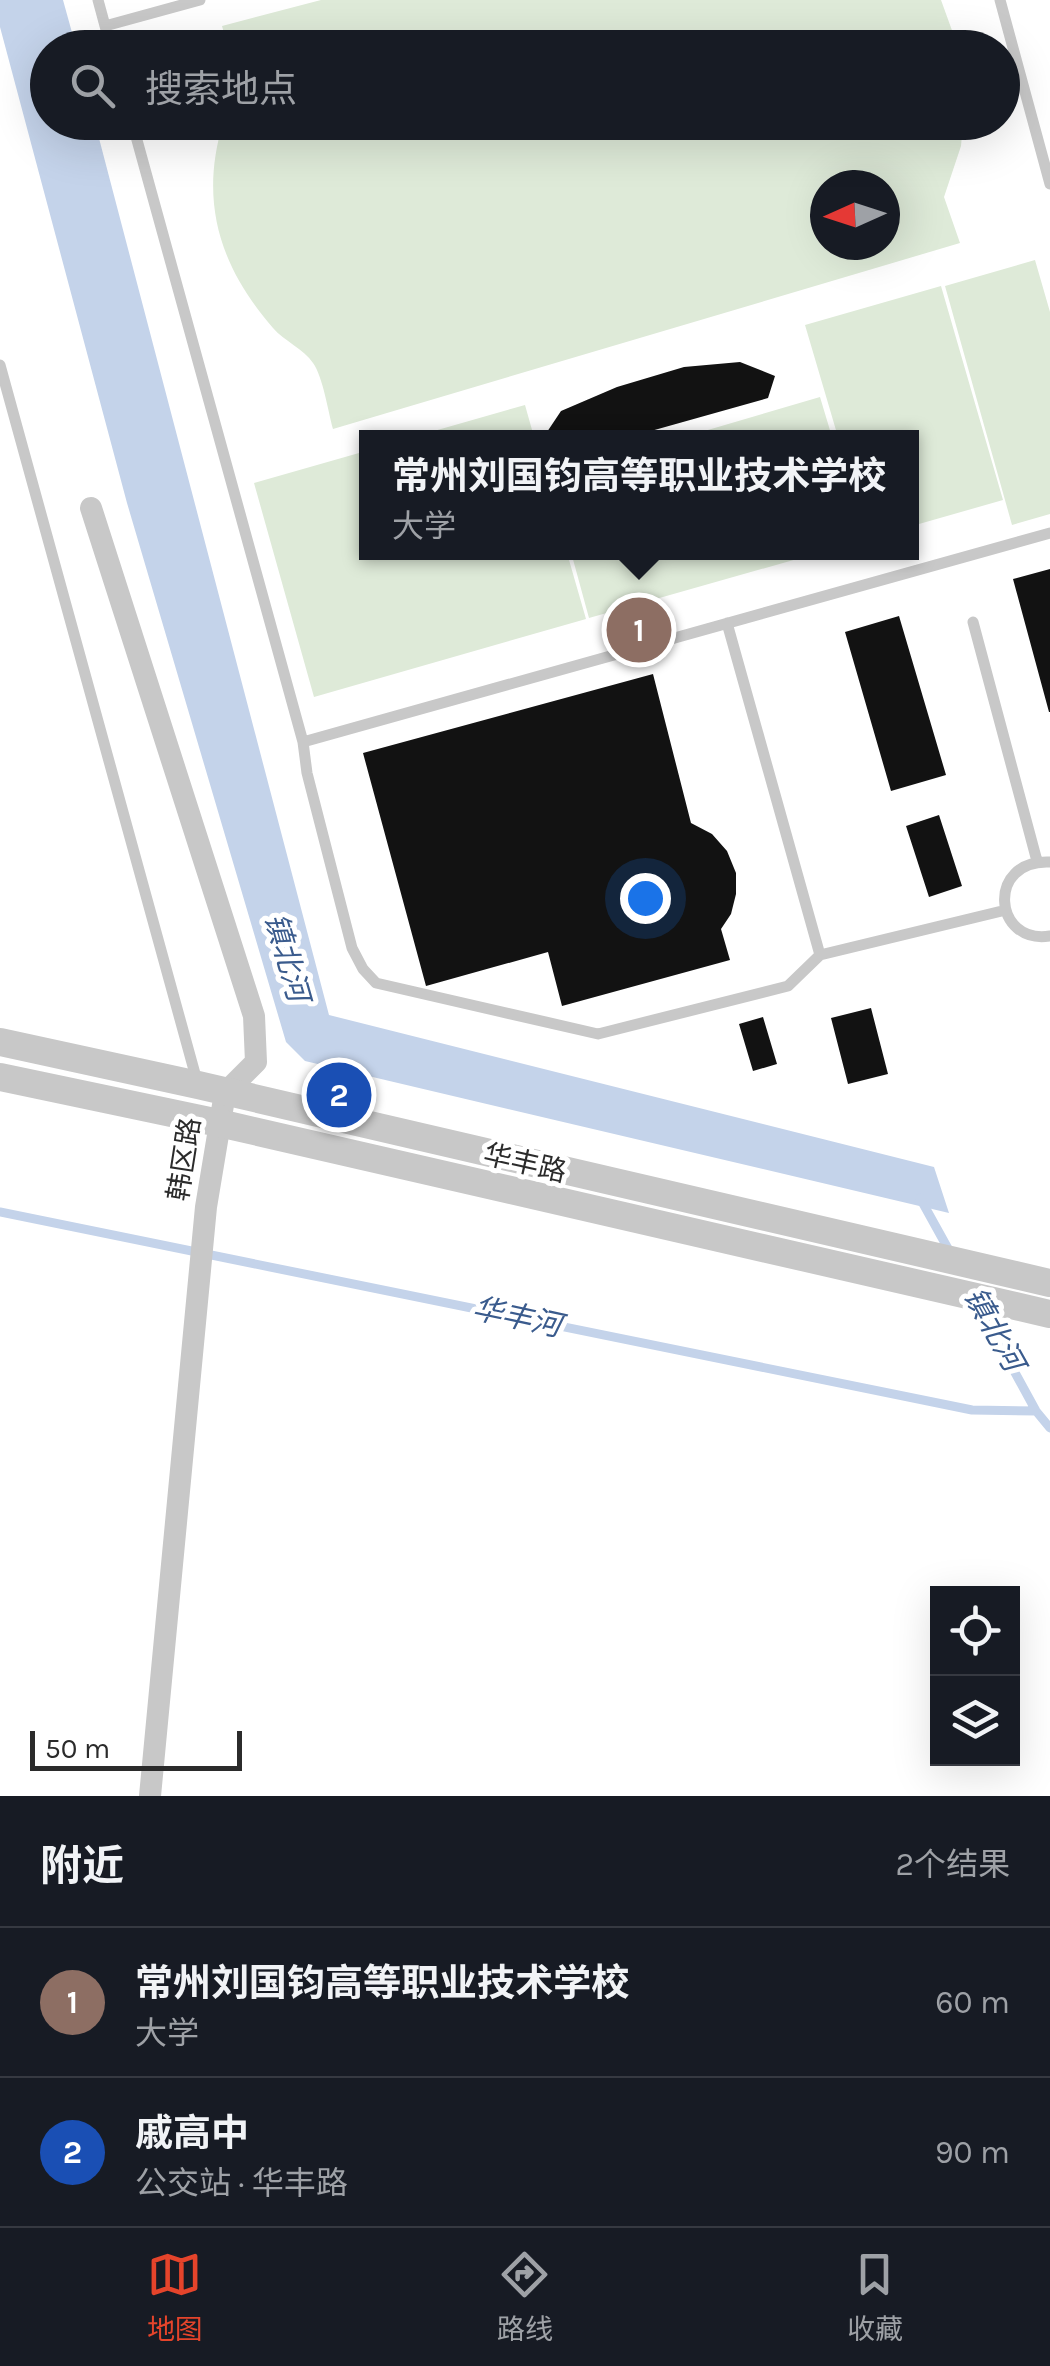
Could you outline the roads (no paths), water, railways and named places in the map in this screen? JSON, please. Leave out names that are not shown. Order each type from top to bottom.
[{"type":"street","name":"韩区路","points":[[91,508],[254,1016],[256,1062],[212,1089],[219,1123],[198,1280],[150,1796]]},
{"type":"street","name":"华丰路","points":[[0,1042],[1050,1283]]},
{"type":"street","name":"华丰路","points":[[0,1077],[219,1123],[1050,1314]]},
{"type":"lane","points":[[98,0],[106,30]]},
{"type":"lane","points":[[105,26],[200,0]]},
{"type":"lane","points":[[1000,0],[1008,30]]},
{"type":"lane","points":[[1020,74],[1050,184]]},
{"type":"lane","points":[[137,140],[303,742],[307,773],[352,948],[362,969],[376,983],[598,1034],[788,986],[820,955],[1006,910]]},
{"type":"lane","points":[[0,366],[212,1089]]},
{"type":"lane","points":[[303,742],[1050,533]]},
{"type":"lane","points":[[973,622],[1044,862],[1025,865],[1007,884],[1006,910],[1019,930],[1029,935],[1050,936]]},
{"type":"lane","points":[[727,623],[820,955]]},
{"type":"water","points":[[0,0],[63,0],[71,30],[30,30],[30,139],[0,27]]},
{"type":"water","points":[[30,140],[99,140],[329,1015],[934,1167],[949,1213],[305,1061],[286,1042],[127,503]]},
{"type":"waterway","name":"镇北河","points":[[920,1198],[951,1254]]},
{"type":"waterway","name":"华丰河","points":[[0,1212],[972,1410],[1036,1411]]},
{"type":"waterway","name":"镇北河","points":[[977,1303],[1036,1411],[1050,1428]]},
{"type":"place","name":"常州刘国钧高等职业技术学校","points":[[639,630]]},
{"type":"place","name":"戚高中","points":[[339,1095]]}]
